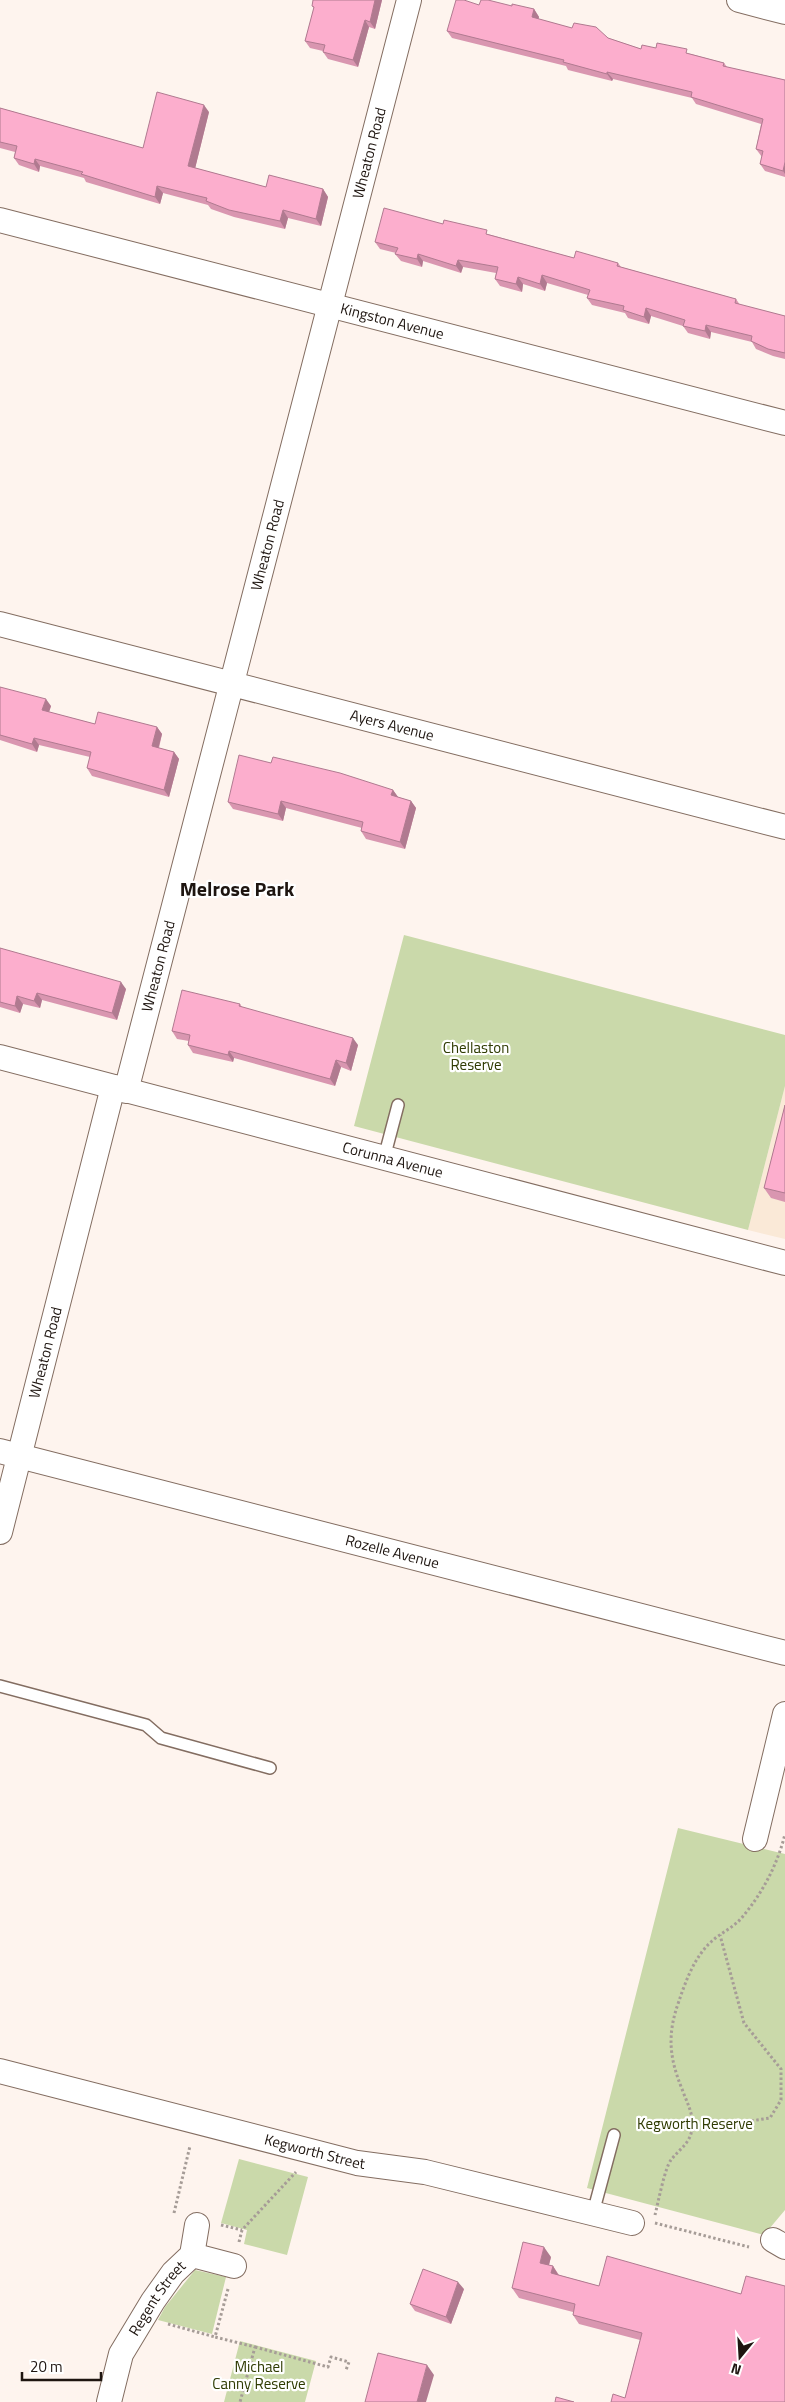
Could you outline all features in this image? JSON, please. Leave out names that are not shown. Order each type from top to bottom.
[{"type":"street","name":"Wheaton Road","points":[[0,1532],[9,1454],[120,1089],[232,684],[409,0]]},
{"type":"street","points":[[740,0],[785,12]]},
{"type":"street","name":"Kingston Avenue","points":[[0,220],[785,422]]},
{"type":"street","name":"Ayers Avenue","points":[[0,624],[785,827]]},
{"type":"street","name":"Corunna Avenue","points":[[0,1057],[785,1263]]},
{"type":"street","name":"Rozelle Avenue","points":[[9,1454],[785,1653]]},
{"type":"street","points":[[755,1839],[785,1714]]},
{"type":"street","name":"Kegworth Street","points":[[0,2070],[358,2163],[425,2172],[593,2213],[643,2223]]},
{"type":"street","name":"Regent Street","points":[[110,2402],[121,2354],[173,2273],[192,2255],[198,2221]]},
{"type":"street","name":"Regent Street","points":[[192,2255],[234,2266]]},
{"type":"lane","points":[[384,1158],[398,1105]]},
{"type":"lane","points":[[0,1686],[146,1726],[161,1738],[270,1768]]},
{"type":"lane","points":[[593,2213],[614,2135]]},
{"type":"path","points":[[779,2243],[754,2248],[643,2223],[670,2160],[686,2145],[692,2130],[692,2115],[676,2073],[670,2044],[670,2030],[679,1999],[692,1969],[702,1952],[712,1941],[736,1924],[755,1900],[779,1857],[785,1834]]},
{"type":"path","points":[[692,2130],[770,2118],[781,2100],[781,2069],[744,2023],[720,1936]]},
{"type":"path","points":[[196,2121],[174,2213],[198,2221],[242,2230]]},
{"type":"path","points":[[143,2318],[215,2337]]},
{"type":"path","points":[[254,2347],[328,2367],[331,2357],[349,2362],[346,2370]]},
{"type":"shaded area","points":[[785,1086],[785,1239],[748,1230]]},
{"type":"green space","name":"Chellaston Reserve","points":[[404,935],[785,1035],[785,1086],[748,1230],[354,1126]]},
{"type":"green space","name":"Kegworth Reserve","points":[[678,1828],[785,1854],[785,2210],[764,2235],[587,2188]]},
{"type":"green space","points":[[239,2159],[308,2177],[287,2255],[244,2244],[247,2230],[221,2223]]},
{"type":"green space","points":[[195,2270],[226,2277],[212,2334],[158,2320],[165,2307]]},
{"type":"green space","name":"Michael Canny Reserve","points":[[240,2341],[316,2361],[305,2402],[224,2402]]},
{"type":"building","points":[[313,0],[375,0],[370,22],[365,20],[353,60],[323,52],[325,45],[305,41],[314,7],[312,6]]},
{"type":"building","points":[[456,0],[464,0],[479,5],[481,0],[488,0],[534,9],[532,17],[572,28],[574,23],[596,27],[608,38],[641,49],[642,45],[656,48],[657,43],[687,49],[686,53],[724,63],[723,66],[785,80],[785,162],[783,171],[760,164],[763,151],[756,149],[763,119],[691,97],[692,92],[607,72],[607,74],[563,62],[564,60],[447,31]]},
{"type":"building","points":[[157,92],[204,105],[188,166],[266,187],[269,175],[323,189],[316,219],[283,210],[280,221],[229,210],[206,201],[207,198],[157,186],[155,197],[81,174],[83,172],[35,159],[34,164],[14,158],[17,146],[0,142],[0,108],[143,148]]},
{"type":"building","points":[[384,208],[443,224],[444,220],[487,230],[486,234],[574,258],[576,251],[618,263],[617,266],[736,299],[735,303],[785,316],[785,353],[768,349],[751,341],[752,336],[706,325],[705,331],[683,326],[685,320],[646,308],[644,317],[623,310],[624,306],[587,298],[590,290],[542,275],[540,284],[518,277],[516,284],[495,279],[498,267],[458,260],[456,266],[418,254],[417,259],[395,254],[398,248],[375,242]]},
{"type":"building","points":[[0,687],[46,699],[42,710],[95,724],[98,712],[157,727],[152,746],[174,752],[164,790],[87,768],[91,752],[34,738],[32,744],[0,735]]},
{"type":"building","points":[[239,755],[271,763],[273,757],[340,773],[393,790],[391,795],[411,801],[400,842],[361,831],[363,822],[281,801],[278,814],[228,802]]},
{"type":"building","points":[[0,948],[121,982],[112,1013],[37,993],[34,1001],[17,996],[15,1006],[0,1002]]},
{"type":"building","points":[[182,990],[240,1004],[239,1006],[353,1038],[346,1063],[336,1060],[330,1079],[229,1051],[228,1055],[188,1045],[190,1035],[172,1031]]},
{"type":"building","points":[[785,1105],[785,1193],[764,1188]]},
{"type":"building","points":[[523,2242],[544,2247],[540,2263],[553,2266],[551,2273],[599,2286],[607,2256],[741,2294],[746,2276],[785,2286],[785,2402],[611,2402],[613,2394],[625,2398],[642,2333],[573,2315],[575,2304],[512,2288]]},
{"type":"building","points":[[423,2269],[458,2282],[446,2317],[410,2304]]},
{"type":"building","points":[[378,2353],[427,2365],[417,2402],[365,2402]]},
{"type":"building","points":[[556,2397],[574,2402],[555,2402]]},
{"type":"district","name":"Melrose Park","points":[[237,889]]}]
